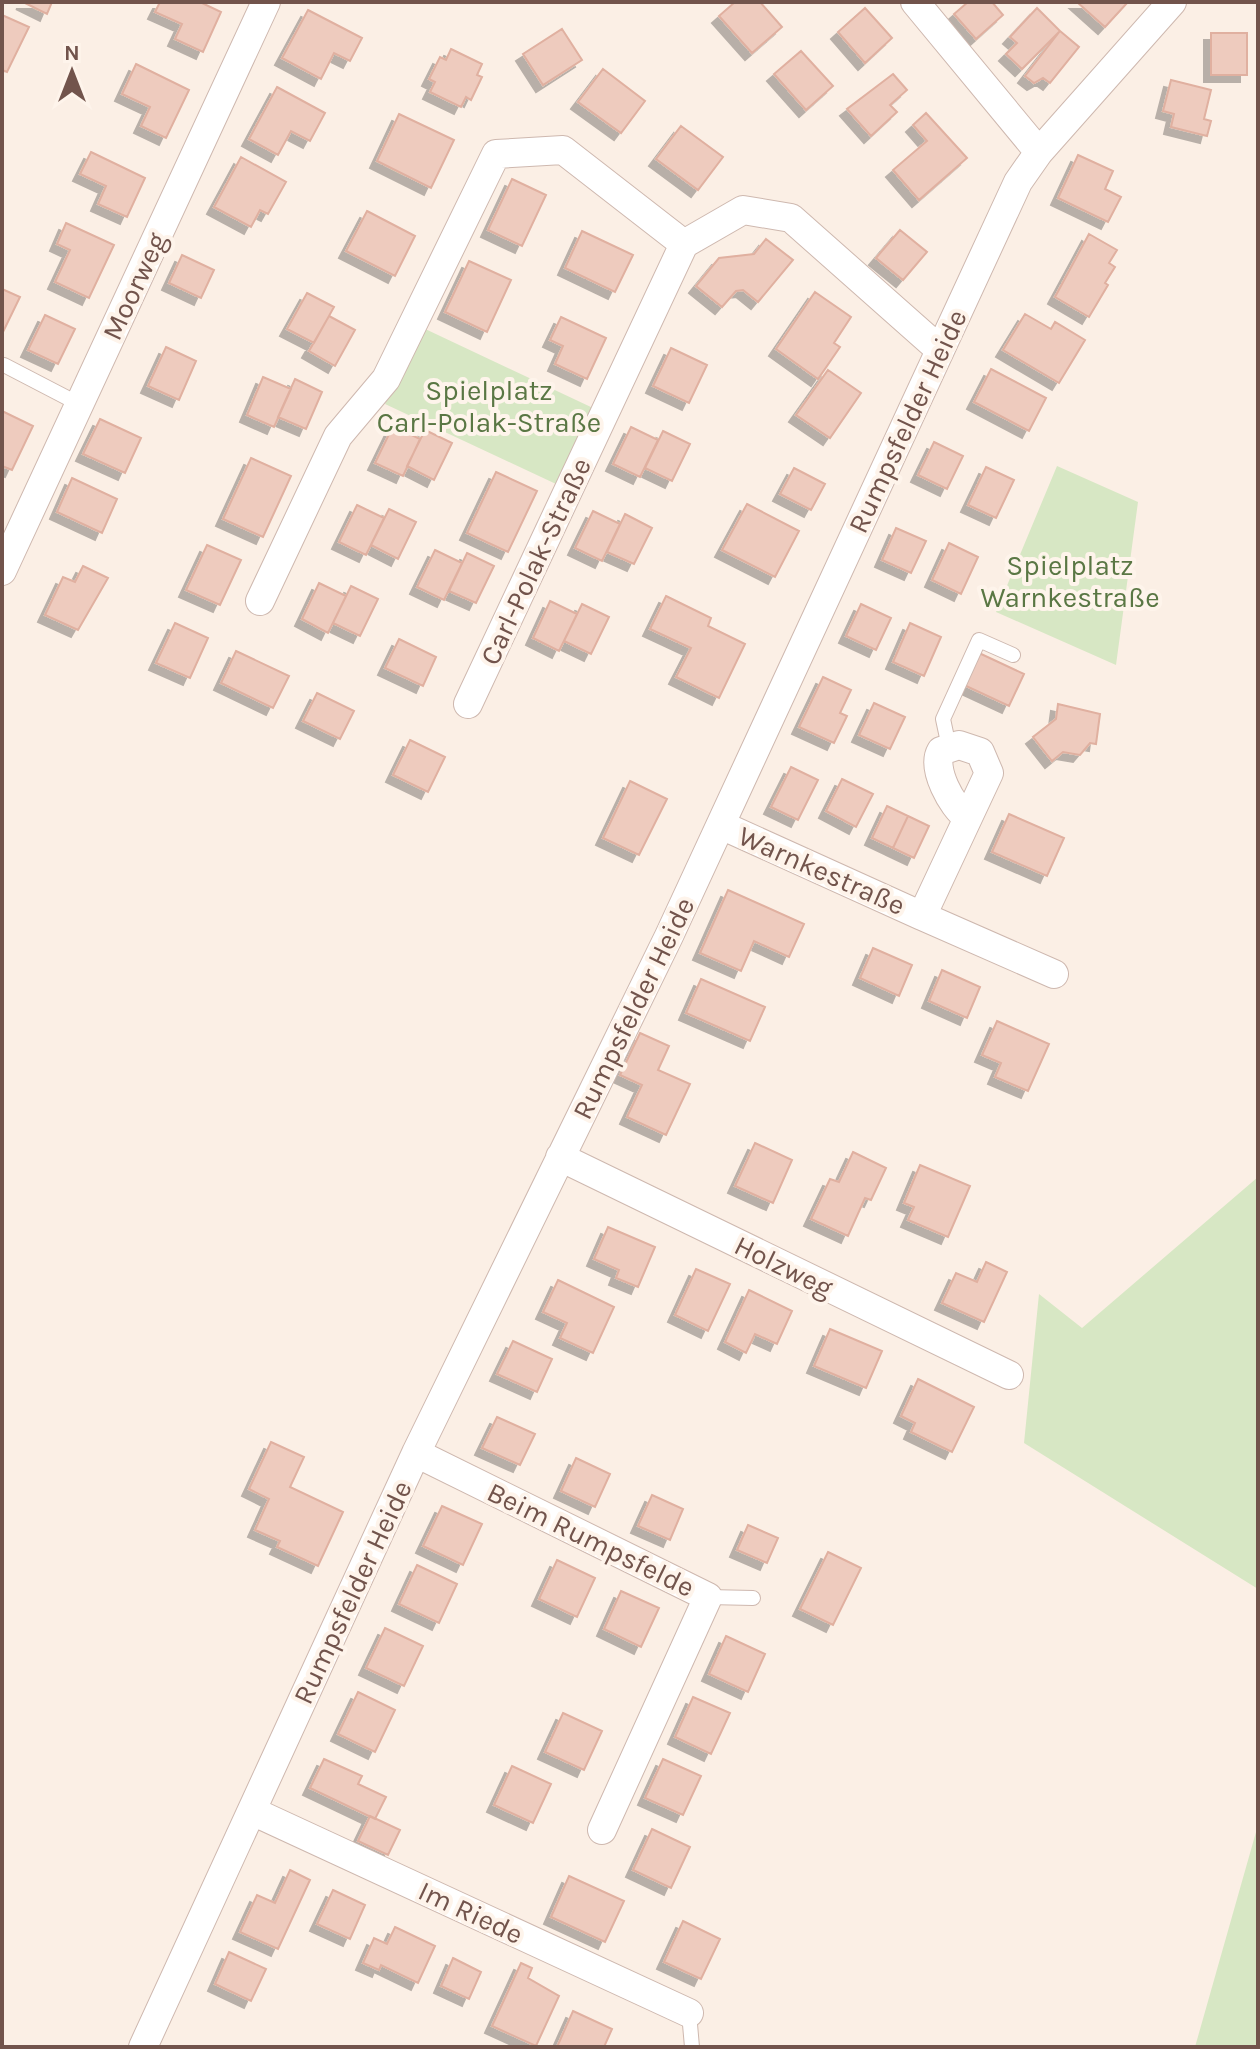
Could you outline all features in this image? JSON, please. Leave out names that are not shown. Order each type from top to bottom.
[{"type":"street","name":"Moorweg","points":[[2,571],[266,2]]},
{"type":"street","points":[[915,2],[1039,152]]},
{"type":"street","name":"Rumpsfelder Heide","points":[[143,2047],[416,1453],[721,825],[1018,182],[1039,152],[1164,5]]},
{"type":"street","points":[[260,601],[338,436],[386,379],[496,154],[563,150],[684,244],[743,210],[791,218],[940,350]]},
{"type":"street","name":"Carl-Polak-Straße","points":[[468,704],[684,244]]},
{"type":"street","points":[[949,747],[937,758],[939,771],[959,812],[967,817]]},
{"type":"street","name":"Warnkestraße","points":[[922,916],[989,773],[987,761],[980,752],[949,747]]},
{"type":"street","name":"Warnkestraße","points":[[721,825],[1054,974]]},
{"type":"street","name":"Holzweg","points":[[560,1157],[1009,1375]]},
{"type":"street","name":"Beim Rumpsfelde","points":[[416,1453],[708,1597],[602,1830]]},
{"type":"street","name":"Im Riede","points":[[252,1811],[689,2013]]},
{"type":"lane","points":[[4,365],[79,404]]},
{"type":"lane","points":[[949,747],[943,719],[979,640],[1013,655]]},
{"type":"lane","points":[[708,1597],[753,1598]]},
{"type":"lane","points":[[689,2013],[692,2047]]},
{"type":"green space","name":"Spielplatz Carl-Polak-Straße","points":[[421,327],[593,408],[556,484],[385,404]]},
{"type":"green space","name":"Spielplatz Warnkestraße","points":[[1057,466],[1138,502],[1116,665],[996,612]]},
{"type":"green space","points":[[1258,1177],[1258,1589],[1024,1443],[1039,1294],[1082,1328]]},
{"type":"green space","points":[[1258,1825],[1257,2047],[1195,2047]]},
{"type":"building","points":[[23,2],[52,2],[47,14]]},
{"type":"building","points":[[160,2],[200,2],[221,12],[203,52],[175,39],[182,24],[155,12]]},
{"type":"building","points":[[735,2],[760,2],[782,27],[752,53],[719,16]]},
{"type":"building","points":[[968,2],[992,2],[1003,15],[976,39],[954,14]]},
{"type":"building","points":[[1077,2],[1128,2],[1105,27]]},
{"type":"building","points":[[865,8],[892,38],[865,63],[838,32]]},
{"type":"building","points":[[1037,8],[1060,31],[1022,69],[1006,54],[1017,43],[1010,37]]},
{"type":"building","points":[[308,10],[362,38],[350,61],[334,53],[321,79],[282,58]]},
{"type":"building","points":[[2,15],[29,27],[7,72],[2,70]]},
{"type":"building","points":[[562,29],[582,60],[543,85],[523,54]]},
{"type":"building","points":[[1060,31],[1079,47],[1050,83],[1043,78],[1034,83],[1025,76]]},
{"type":"building","points":[[1211,33],[1247,33],[1247,75],[1211,75]]},
{"type":"building","points":[[451,49],[482,64],[477,75],[482,77],[471,100],[466,97],[461,107],[430,92],[435,82],[429,79],[440,57],[446,60]]},
{"type":"building","points":[[801,51],[833,86],[806,110],[774,74]]},
{"type":"building","points":[[136,64],[189,90],[166,138],[141,126],[150,107],[122,94]]},
{"type":"building","points":[[603,69],[645,101],[621,133],[578,102]]},
{"type":"building","points":[[893,74],[907,90],[890,105],[897,112],[871,136],[847,109]]},
{"type":"building","points":[[1171,80],[1211,90],[1204,119],[1211,121],[1207,136],[1171,127],[1174,114],[1163,111]]},
{"type":"building","points":[[277,87],[325,113],[310,141],[291,131],[278,155],[249,139]]},
{"type":"building","points":[[926,113],[967,158],[919,200],[893,170],[927,141],[913,125]]},
{"type":"building","points":[[399,114],[454,140],[431,188],[377,161]]},
{"type":"building","points":[[681,126],[723,157],[698,190],[656,159]]},
{"type":"building","points":[[91,152],[145,178],[127,217],[98,204],[106,186],[80,174]]},
{"type":"building","points":[[1078,155],[1113,171],[1105,189],[1121,197],[1108,222],[1058,198]]},
{"type":"building","points":[[241,157],[286,182],[268,214],[260,210],[251,227],[214,207]]},
{"type":"building","points":[[512,179],[546,195],[522,246],[488,230]]},
{"type":"building","points":[[367,211],[415,236],[395,276],[346,251]]},
{"type":"building","points":[[66,223],[114,245],[89,298],[55,282],[70,250],[57,244]]},
{"type":"building","points":[[900,230],[927,252],[903,280],[876,258]]},
{"type":"building","points":[[582,231],[633,255],[615,292],[565,268]]},
{"type":"building","points":[[1089,234],[1117,250],[1109,263],[1115,267],[1105,283],[1108,285],[1089,317],[1055,297]]},
{"type":"building","points":[[766,239],[793,260],[758,302],[743,290],[736,291],[722,307],[696,286],[719,258],[754,254]]},
{"type":"building","points":[[182,255],[214,270],[201,298],[169,283]]},
{"type":"building","points":[[469,261],[511,280],[487,332],[445,312]]},
{"type":"building","points":[[2,289],[20,297],[2,334]]},
{"type":"building","points":[[815,292],[851,317],[834,343],[840,347],[818,379],[776,349]]},
{"type":"building","points":[[307,293],[334,307],[314,343],[287,329]]},
{"type":"building","points":[[1025,314],[1051,329],[1055,322],[1085,340],[1059,383],[1003,350]]},
{"type":"building","points":[[45,315],[75,329],[58,364],[28,350]]},
{"type":"building","points":[[329,316],[355,330],[335,366],[309,351]]},
{"type":"building","points":[[561,317],[606,338],[587,379],[555,364],[563,346],[550,340]]},
{"type":"building","points":[[166,347],[196,361],[179,400],[148,386]]},
{"type":"building","points":[[671,348],[707,365],[689,403],[653,386]]},
{"type":"building","points":[[991,369],[1046,398],[1029,431],[974,402]]},
{"type":"building","points":[[828,370],[861,393],[830,438],[796,415]]},
{"type":"building","points":[[263,377],[291,389],[274,427],[247,415]]},
{"type":"building","points":[[295,379],[322,392],[306,429],[278,417]]},
{"type":"building","points":[[2,411],[33,426],[12,470],[2,466]]},
{"type":"building","points":[[100,419],[141,438],[125,473],[83,454]]},
{"type":"building","points":[[393,426],[420,439],[403,476],[375,463]]},
{"type":"building","points":[[631,427],[658,440],[640,477],[613,464]]},
{"type":"building","points":[[425,430],[452,443],[434,480],[407,466]]},
{"type":"building","points":[[663,431],[690,444],[672,481],[645,468]]},
{"type":"building","points":[[934,442],[963,456],[947,489],[918,475]]},
{"type":"building","points":[[251,458],[291,476],[263,537],[223,519]]},
{"type":"building","points":[[986,467],[1014,480],[996,518],[968,505]]},
{"type":"building","points":[[794,468],[825,484],[811,510],[780,494]]},
{"type":"building","points":[[496,472],[537,491],[508,552],[467,533]]},
{"type":"building","points":[[72,478],[117,499],[102,533],[57,512]]},
{"type":"building","points":[[747,504],[799,531],[775,577],[722,550]]},
{"type":"building","points":[[357,505],[384,518],[366,555],[339,542]]},
{"type":"building","points":[[389,509],[416,522],[398,559],[371,545]]},
{"type":"building","points":[[593,511],[620,524],[602,561],[575,548]]},
{"type":"building","points":[[625,514],[652,528],[634,564],[607,552]]},
{"type":"building","points":[[896,528],[926,541],[911,573],[882,560]]},
{"type":"building","points":[[949,543],[978,557],[961,594],[932,580]]},
{"type":"building","points":[[207,545],[241,560],[220,605],[186,590]]},
{"type":"building","points":[[435,550],[462,563],[444,600],[417,587]]},
{"type":"building","points":[[467,553],[494,566],[476,603],[449,591]]},
{"type":"building","points":[[83,566],[108,578],[78,630],[45,615],[63,577],[75,582]]},
{"type":"building","points":[[319,583],[346,596],[328,633],[302,619]]},
{"type":"building","points":[[351,586],[378,599],[360,636],[333,623]]},
{"type":"building","points":[[666,596],[711,618],[708,626],[745,644],[719,698],[676,677],[691,648],[650,629]]},
{"type":"building","points":[[550,601],[577,614],[559,651],[533,638]]},
{"type":"building","points":[[582,604],[609,617],[591,654],[564,641]]},
{"type":"building","points":[[861,604],[891,618],[876,650],[846,636]]},
{"type":"building","points":[[175,623],[208,638],[190,678],[156,663]]},
{"type":"building","points":[[910,623],[941,637],[924,676],[893,662]]},
{"type":"building","points":[[399,639],[436,657],[423,686],[385,668]]},
{"type":"building","points":[[236,651],[289,676],[273,708],[221,683]]},
{"type":"building","points":[[979,653],[1024,674],[1009,706],[964,685]]},
{"type":"building","points":[[823,677],[851,690],[840,713],[847,716],[834,743],[799,727]]},
{"type":"building","points":[[317,693],[354,711],[340,739],[303,721]]},
{"type":"building","points":[[874,703],[905,717],[890,749],[859,735]]},
{"type":"building","points":[[1058,704],[1100,714],[1096,744],[1090,743],[1080,755],[1063,752],[1052,761],[1033,737],[1056,719]]},
{"type":"building","points":[[410,740],[445,757],[428,792],[393,775]]},
{"type":"building","points":[[791,767],[818,780],[798,820],[771,807]]},
{"type":"building","points":[[842,779],[873,794],[856,827],[826,811]]},
{"type":"building","points":[[630,781],[667,799],[639,855],[603,838]]},
{"type":"building","points":[[887,806],[908,816],[893,848],[872,838]]},
{"type":"building","points":[[1009,814],[1064,838],[1047,876],[992,852]]},
{"type":"building","points":[[908,816],[929,826],[914,858],[893,848]]},
{"type":"building","points":[[728,890],[804,924],[789,957],[754,941],[741,971],[700,953]]},
{"type":"building","points":[[873,948],[912,965],[899,996],[860,978]]},
{"type":"building","points":[[942,970],[980,987],[967,1018],[929,1001]]},
{"type":"building","points":[[701,979],[765,1007],[750,1041],[686,1013]]},
{"type":"building","points":[[997,1021],[1049,1044],[1028,1091],[995,1077],[1001,1063],[982,1055]]},
{"type":"building","points":[[640,1033],[669,1046],[658,1070],[690,1084],[666,1135],[627,1117],[642,1085],[620,1075]]},
{"type":"building","points":[[755,1143],[792,1160],[773,1203],[735,1186]]},
{"type":"building","points":[[853,1152],[886,1168],[871,1200],[865,1198],[848,1236],[811,1219],[830,1179],[839,1182]]},
{"type":"building","points":[[920,1165],[970,1186],[948,1237],[908,1220],[914,1207],[904,1203]]},
{"type":"building","points":[[608,1227],[655,1247],[638,1287],[616,1278],[619,1270],[594,1259]]},
{"type":"building","points":[[986,1262],[1007,1272],[984,1322],[942,1303],[956,1273],[977,1282]]},
{"type":"building","points":[[696,1269],[730,1284],[708,1331],[675,1315]]},
{"type":"building","points":[[558,1280],[614,1307],[593,1353],[560,1338],[567,1323],[543,1312]]},
{"type":"building","points":[[749,1290],[792,1311],[777,1344],[755,1334],[746,1353],[725,1342]]},
{"type":"building","points":[[830,1329],[882,1351],[866,1388],[814,1366]]},
{"type":"building","points":[[513,1341],[552,1359],[537,1392],[497,1374]]},
{"type":"building","points":[[918,1379],[974,1407],[952,1452],[911,1432],[915,1423],[901,1416]]},
{"type":"building","points":[[497,1417],[535,1434],[520,1465],[482,1448]]},
{"type":"building","points":[[271,1442],[304,1457],[290,1487],[343,1512],[318,1566],[277,1547],[280,1541],[255,1530],[269,1499],[249,1489]]},
{"type":"building","points":[[576,1458],[610,1474],[595,1507],[561,1491]]},
{"type":"building","points":[[652,1495],[683,1509],[670,1540],[638,1526]]},
{"type":"building","points":[[442,1506],[482,1524],[463,1565],[423,1546]]},
{"type":"building","points":[[748,1525],[778,1538],[767,1563],[737,1550]]},
{"type":"building","points":[[828,1552],[861,1568],[833,1625],[800,1609]]},
{"type":"building","points":[[557,1560],[595,1578],[577,1617],[539,1599]]},
{"type":"building","points":[[417,1565],[457,1584],[439,1623],[399,1604]]},
{"type":"building","points":[[621,1591],[659,1608],[641,1647],[604,1629]]},
{"type":"building","points":[[385,1628],[423,1646],[404,1686],[366,1668]]},
{"type":"building","points":[[726,1636],[765,1654],[748,1692],[709,1674]]},
{"type":"building","points":[[358,1692],[395,1710],[375,1752],[338,1734]]},
{"type":"building","points":[[693,1697],[730,1713],[711,1754],[675,1737]]},
{"type":"building","points":[[563,1713],[602,1731],[584,1770],[545,1752]]},
{"type":"building","points":[[324,1759],[362,1776],[358,1784],[386,1797],[375,1819],[310,1788]]},
{"type":"building","points":[[663,1759],[701,1776],[683,1815],[645,1798]]},
{"type":"building","points":[[512,1766],[551,1784],[533,1823],[494,1805]]},
{"type":"building","points":[[370,1816],[400,1830],[388,1855],[358,1841]]},
{"type":"building","points":[[652,1829],[690,1847],[671,1888],[633,1870]]},
{"type":"building","points":[[290,1870],[310,1880],[278,1949],[240,1932],[257,1895],[275,1903]]},
{"type":"building","points":[[569,1876],[624,1901],[605,1942],[551,1917]]},
{"type":"building","points":[[333,1890],[365,1905],[350,1939],[317,1924]]},
{"type":"building","points":[[683,1921],[720,1939],[701,1979],[664,1962]]},
{"type":"building","points":[[395,1927],[435,1946],[418,1983],[381,1965],[379,1970],[363,1963],[374,1938],[387,1944]]},
{"type":"building","points":[[229,1952],[266,1969],[251,2001],[215,1984]]},
{"type":"building","points":[[453,1958],[481,1972],[469,1999],[441,1986]]},
{"type":"building","points":[[521,1963],[532,1968],[528,1978],[559,1996],[536,2046],[492,2026]]},
{"type":"building","points":[[573,2011],[612,2029],[604,2047],[557,2047]]}]
